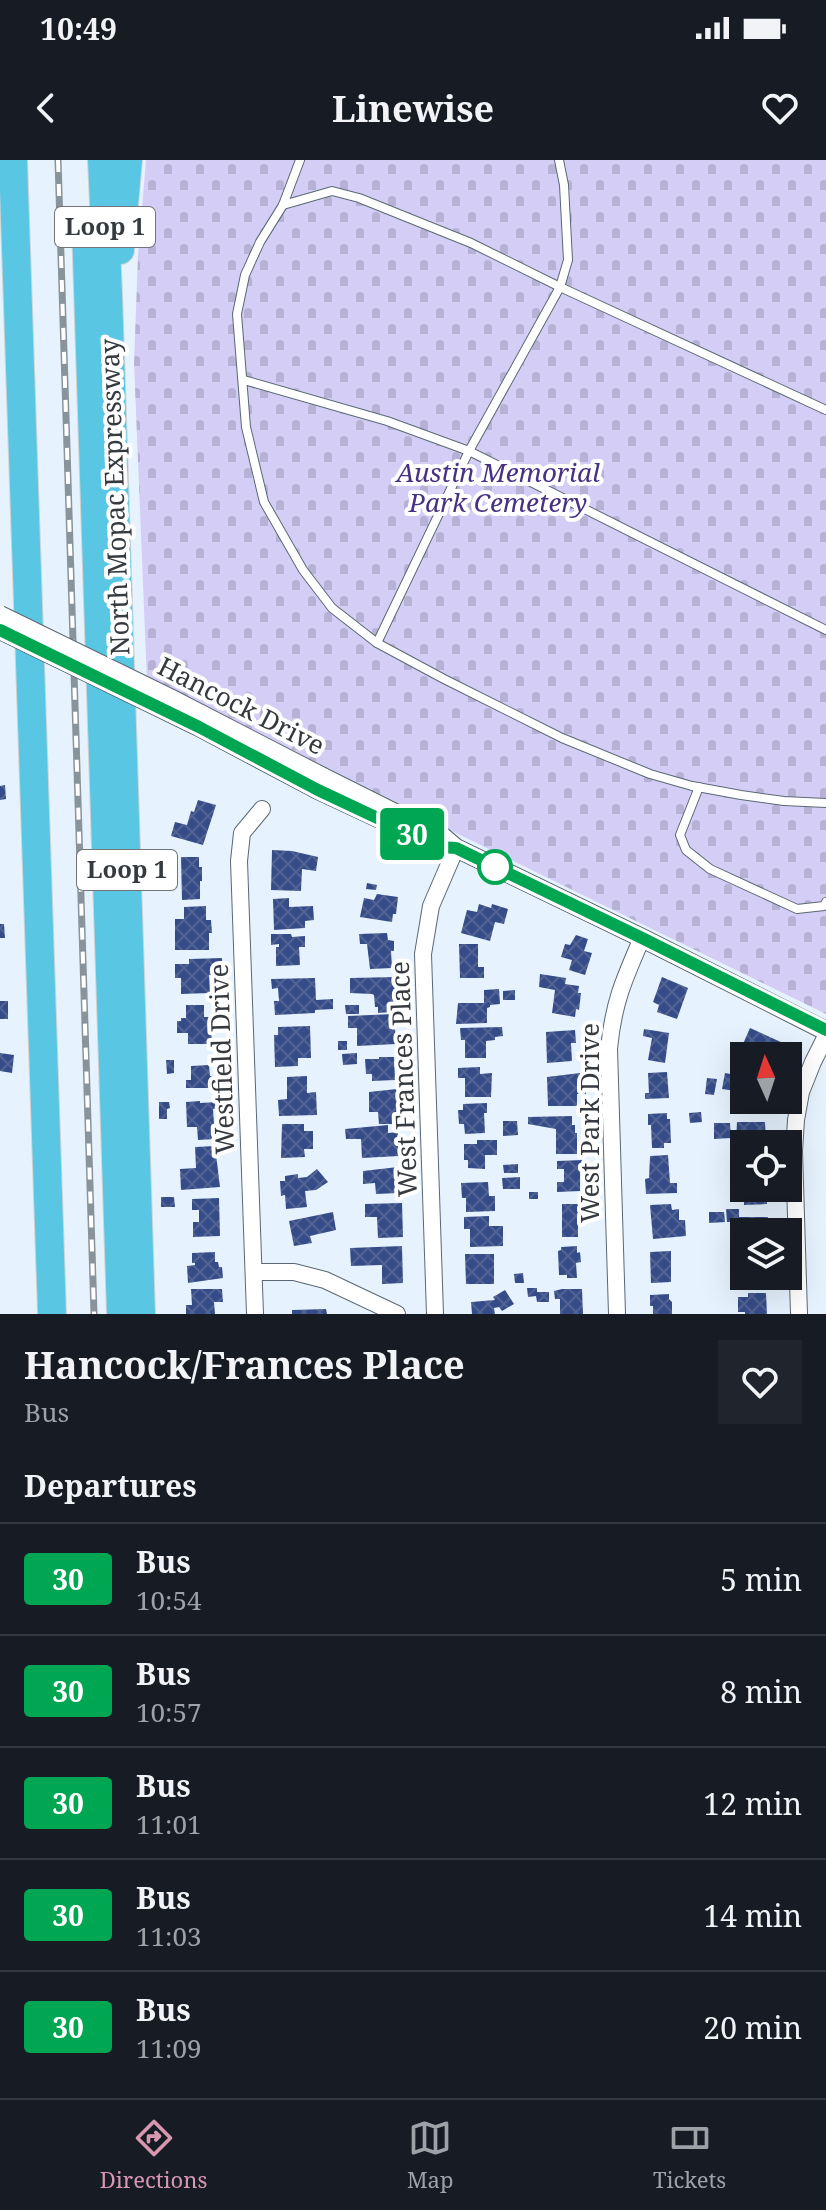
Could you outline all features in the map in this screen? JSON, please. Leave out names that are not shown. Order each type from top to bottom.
[{"type":"highway","name":"Loop 1","points":[[13,160],[52,1314]]},
{"type":"highway","points":[[33,160],[70,1314]]},
{"type":"highway","points":[[84,160],[121,1314]]},
{"type":"highway","name":"North Mopac Expressway","points":[[102,160],[141,1314]]},
{"type":"highway","points":[[108,293],[123,242],[128,160]]},
{"type":"street","name":"Hancock Drive","points":[[0,615],[141,684],[321,783]]},
{"type":"street","name":"Hancock Drive","points":[[0,630],[199,727],[443,837],[456,848],[642,938],[826,1033]]},
{"type":"street","name":"Westfield Drive","points":[[255,1314],[239,861],[242,833],[262,809]]},
{"type":"street","name":"West Frances Place","points":[[435,1314],[423,954],[431,906],[456,848]]},
{"type":"street","name":"West Park Drive","points":[[617,1314],[609,1049],[617,997],[642,938]]},
{"type":"street","points":[[799,1314],[794,1151],[796,1120],[801,1092],[826,1033]]},
{"type":"street","points":[[254,1272],[294,1272],[325,1280],[397,1314]]},
{"type":"lane","points":[[300,160],[283,205],[260,242],[245,275],[237,314],[246,427],[264,502],[303,570],[332,608],[377,643],[444,679],[562,738],[650,774],[699,787],[784,801],[826,803]]},
{"type":"lane","points":[[377,643],[469,451],[560,287],[568,260],[564,185],[559,160]]},
{"type":"lane","points":[[283,205],[332,191],[359,198],[471,243],[826,410]]},
{"type":"lane","points":[[244,380],[387,421],[469,451],[826,630]]},
{"type":"lane","points":[[699,787],[680,835],[686,850],[710,869],[797,909],[824,906],[826,902]]},
{"type":"green space","name":"Austin Memorial Park Cemetery","points":[[146,160],[826,160],[826,1014],[147,682],[134,363]]},
{"type":"building","points":[[5,785],[6,799],[0,800],[0,786]]},
{"type":"building","points":[[198,800],[216,805],[203,845],[171,836],[175,822],[187,825]]},
{"type":"building","points":[[272,850],[318,857],[316,871],[302,869],[301,891],[271,890]]},
{"type":"building","points":[[181,857],[199,857],[199,867],[202,867],[200,899],[182,900]]},
{"type":"building","points":[[367,883],[377,885],[376,890],[366,889]]},
{"type":"building","points":[[377,894],[398,897],[392,922],[360,917],[364,898],[374,900]]},
{"type":"building","points":[[289,898],[289,907],[313,906],[314,920],[305,921],[305,928],[274,930],[273,899]]},
{"type":"building","points":[[479,904],[508,909],[504,924],[495,922],[490,941],[461,933],[467,910],[477,912]]},
{"type":"building","points":[[206,906],[206,920],[211,920],[212,933],[209,933],[209,950],[175,950],[175,919],[184,919],[184,907]]},
{"type":"building","points":[[0,924],[4,924],[5,938],[0,938]]},
{"type":"building","points":[[387,933],[388,940],[394,941],[392,968],[370,969],[367,944],[360,944],[359,934]]},
{"type":"building","points":[[271,934],[305,936],[305,947],[299,947],[300,965],[276,966],[276,947],[279,944],[271,945]]},
{"type":"building","points":[[576,935],[588,939],[584,951],[592,953],[585,975],[569,970],[572,960],[561,957],[565,944],[570,945]]},
{"type":"building","points":[[459,944],[478,944],[478,967],[484,967],[484,978],[460,978]]},
{"type":"building","points":[[222,958],[222,966],[211,966],[210,993],[181,994],[181,978],[175,978],[175,964],[189,964],[189,959]]},
{"type":"building","points":[[540,974],[566,978],[565,984],[579,986],[579,1010],[576,1009],[575,1017],[552,1013],[555,990],[539,987]]},
{"type":"building","points":[[397,977],[398,1007],[390,1007],[390,1012],[378,1013],[372,994],[350,993],[350,978]]},
{"type":"building","points":[[662,977],[688,988],[677,1019],[657,1012],[659,1005],[653,1002]]},
{"type":"building","points":[[315,978],[316,1000],[333,999],[333,1009],[275,1015],[274,1001],[279,1001],[278,988],[272,989],[271,979]]},
{"type":"building","points":[[499,989],[500,1004],[487,1008],[487,1023],[456,1024],[458,1003],[484,1003],[484,990]]},
{"type":"building","points":[[515,990],[515,1000],[503,1000],[503,991]]},
{"type":"building","points":[[0,1001],[8,1001],[8,1019],[0,1019]]},
{"type":"building","points":[[186,1005],[204,1005],[204,1017],[211,1017],[213,1022],[211,1044],[188,1044],[188,1033],[177,1033],[177,1021],[186,1018]]},
{"type":"building","points":[[345,1005],[359,1005],[359,1014],[346,1014]]},
{"type":"building","points":[[394,1014],[396,1044],[357,1046],[357,1028],[348,1028],[348,1016]]},
{"type":"building","points":[[310,1026],[311,1058],[298,1058],[298,1066],[275,1067],[274,1035],[278,1035],[278,1027]]},
{"type":"building","points":[[502,1027],[503,1036],[486,1041],[486,1058],[465,1058],[465,1040],[461,1040],[460,1028]]},
{"type":"building","points":[[750,1028],[781,1042],[744,1042]]},
{"type":"building","points":[[644,1029],[669,1033],[665,1063],[648,1060],[652,1038],[643,1036]]},
{"type":"building","points":[[575,1030],[576,1043],[571,1043],[572,1061],[547,1063],[546,1032]]},
{"type":"building","points":[[338,1041],[347,1041],[347,1050],[338,1050]]},
{"type":"building","points":[[0,1053],[14,1055],[12,1073],[0,1071]]},
{"type":"building","points":[[357,1053],[357,1064],[343,1065],[342,1054]]},
{"type":"building","points":[[394,1057],[395,1080],[372,1081],[372,1074],[366,1074],[365,1059]]},
{"type":"building","points":[[166,1060],[174,1060],[174,1073],[167,1074]]},
{"type":"building","points":[[209,1065],[210,1076],[213,1076],[211,1088],[186,1088],[186,1080],[191,1080],[191,1066]]},
{"type":"building","points":[[480,1067],[480,1074],[492,1073],[491,1097],[465,1097],[465,1078],[458,1078],[458,1068]]},
{"type":"building","points":[[667,1072],[669,1098],[645,1099],[645,1093],[649,1093],[648,1073]]},
{"type":"building","points":[[580,1073],[580,1080],[585,1079],[586,1094],[577,1094],[577,1106],[548,1106],[547,1077]]},
{"type":"building","points":[[725,1073],[730,1074],[730,1090],[722,1089]]},
{"type":"building","points":[[307,1076],[307,1093],[316,1092],[317,1115],[279,1116],[278,1100],[287,1099],[287,1077]]},
{"type":"building","points":[[707,1078],[717,1079],[714,1095],[705,1094]]},
{"type":"building","points":[[397,1089],[398,1124],[379,1124],[378,1112],[369,1112],[369,1092]]},
{"type":"building","points":[[159,1102],[169,1102],[167,1119],[159,1119]]},
{"type":"building","points":[[186,1102],[217,1102],[217,1109],[213,1109],[215,1139],[198,1140],[197,1127],[187,1127]]},
{"type":"building","points":[[487,1103],[485,1133],[465,1134],[464,1124],[459,1124],[458,1110],[463,1110],[463,1104]]},
{"type":"building","points":[[701,1112],[702,1122],[690,1123],[689,1113]]},
{"type":"building","points":[[667,1113],[671,1143],[664,1143],[664,1148],[652,1148],[648,1114]]},
{"type":"building","points":[[572,1116],[572,1125],[575,1125],[577,1133],[577,1154],[556,1154],[556,1129],[528,1124],[528,1117]]},
{"type":"building","points":[[503,1121],[517,1121],[518,1135],[503,1136]]},
{"type":"building","points":[[737,1122],[765,1122],[765,1130],[737,1130]]},
{"type":"building","points":[[714,1123],[730,1123],[730,1138],[714,1139]]},
{"type":"building","points":[[282,1124],[304,1124],[304,1131],[313,1131],[313,1149],[304,1149],[305,1157],[281,1158]]},
{"type":"building","points":[[388,1125],[388,1133],[398,1132],[399,1156],[362,1158],[361,1139],[346,1139],[345,1129]]},
{"type":"building","points":[[477,1140],[497,1140],[497,1155],[485,1155],[485,1169],[468,1168],[468,1160],[464,1160],[464,1144],[477,1144]]},
{"type":"building","points":[[215,1146],[220,1187],[181,1190],[180,1169],[196,1168],[195,1147]]},
{"type":"building","points":[[668,1155],[670,1183],[677,1183],[677,1193],[646,1194],[645,1179],[649,1178],[650,1156]]},
{"type":"building","points":[[583,1160],[580,1191],[557,1192],[557,1182],[564,1182],[564,1169],[557,1169],[557,1161]]},
{"type":"building","points":[[518,1164],[518,1173],[504,1173],[503,1165]]},
{"type":"building","points":[[398,1167],[399,1193],[376,1194],[375,1183],[363,1184],[363,1171]]},
{"type":"building","points":[[317,1169],[328,1182],[316,1190],[305,1191],[307,1207],[286,1209],[280,1181],[285,1181],[285,1176],[298,1174],[298,1178],[307,1177]]},
{"type":"building","points":[[520,1177],[520,1189],[503,1189],[502,1178]]},
{"type":"building","points":[[488,1182],[489,1196],[495,1196],[495,1211],[466,1212],[461,1183]]},
{"type":"building","points":[[529,1192],[538,1192],[538,1199],[529,1199]]},
{"type":"building","points":[[161,1197],[174,1197],[175,1207],[161,1207]]},
{"type":"building","points":[[219,1198],[220,1236],[193,1237],[193,1222],[199,1222],[199,1210],[192,1210],[192,1199]]},
{"type":"building","points":[[744,1202],[767,1202],[767,1204],[744,1205]]},
{"type":"building","points":[[402,1203],[403,1237],[378,1238],[377,1217],[365,1217],[365,1204]]},
{"type":"building","points":[[562,1204],[582,1204],[583,1223],[578,1223],[578,1237],[562,1237]]},
{"type":"building","points":[[671,1204],[672,1210],[679,1209],[679,1220],[685,1220],[686,1236],[653,1239],[650,1205]]},
{"type":"building","points":[[726,1209],[739,1209],[739,1217],[768,1217],[730,1218],[727,1222]]},
{"type":"building","points":[[333,1212],[336,1230],[310,1236],[312,1243],[294,1246],[289,1221]]},
{"type":"building","points":[[709,1212],[724,1212],[725,1222],[709,1223]]},
{"type":"building","points":[[489,1216],[489,1226],[503,1226],[503,1246],[470,1247],[470,1229],[464,1229],[464,1217]]},
{"type":"building","points":[[402,1246],[403,1283],[382,1284],[382,1265],[351,1266],[350,1248]]},
{"type":"building","points":[[577,1246],[581,1262],[576,1263],[577,1278],[559,1275],[558,1251],[561,1247]]},
{"type":"building","points":[[671,1251],[671,1282],[651,1283],[650,1252]]},
{"type":"building","points":[[215,1252],[215,1262],[222,1267],[223,1278],[188,1283],[187,1266],[195,1265],[192,1263],[192,1253]]},
{"type":"building","points":[[465,1254],[494,1254],[494,1284],[466,1284]]},
{"type":"building","points":[[523,1273],[524,1283],[515,1283],[514,1274]]},
{"type":"building","points":[[527,1288],[549,1292],[549,1302],[537,1302],[536,1296],[528,1297]]},
{"type":"building","points":[[191,1289],[222,1289],[223,1302],[214,1302],[215,1314],[186,1314],[186,1305],[192,1305]]},
{"type":"building","points":[[582,1289],[583,1314],[560,1314],[560,1299],[555,1299],[554,1291]]},
{"type":"building","points":[[505,1290],[514,1304],[502,1311],[499,1307],[494,1308],[495,1314],[472,1314],[471,1302],[495,1300],[493,1297]]},
{"type":"building","points":[[748,1293],[766,1293],[767,1314],[738,1312],[738,1297],[748,1297]]},
{"type":"building","points":[[669,1294],[672,1314],[653,1314],[650,1295]]},
{"type":"building","points":[[326,1309],[327,1314],[292,1314],[292,1310]]},
{"type":"railway","points":[[58,160],[94,1314]]},
{"type":"bus line","name":"30","points":[[0,630],[199,727],[318,790],[439,847],[456,848],[826,1030]]}]
